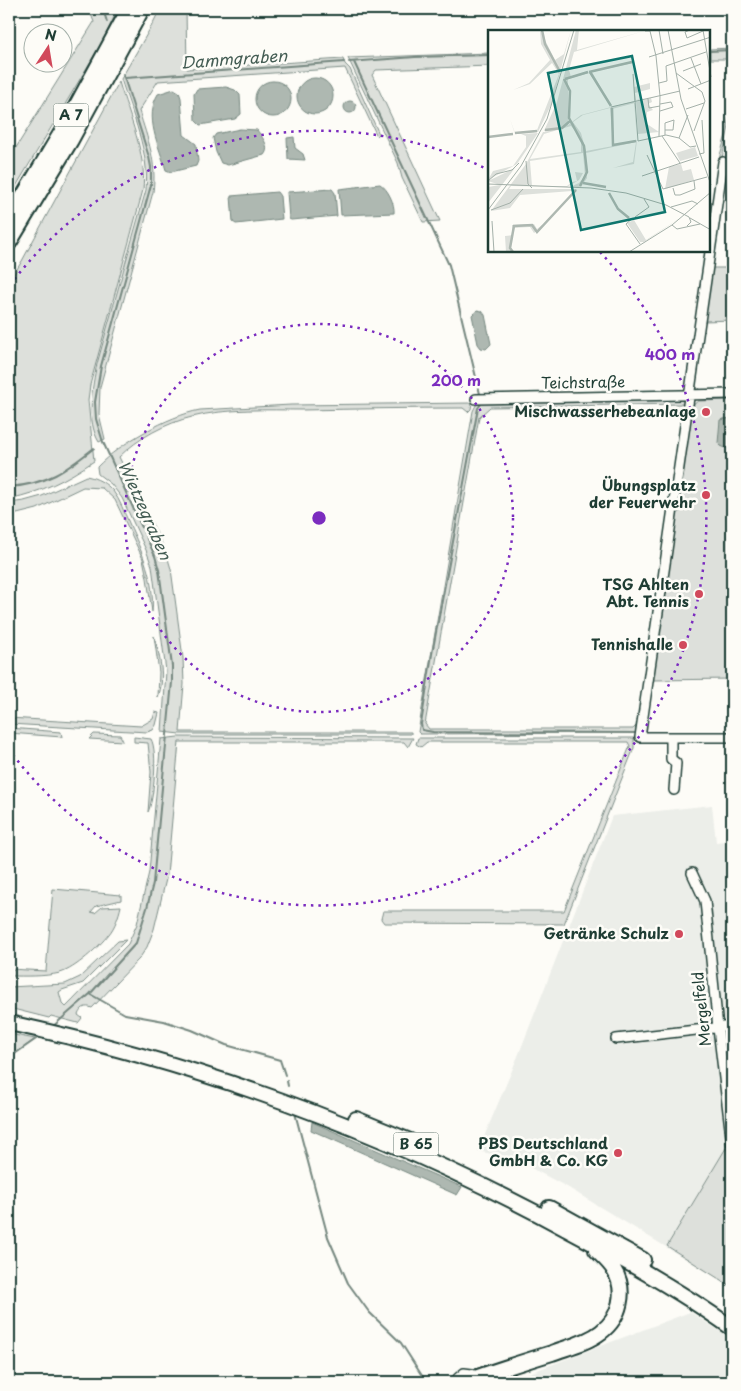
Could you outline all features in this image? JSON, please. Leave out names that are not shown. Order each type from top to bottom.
[{"type":"highway","name":"A 7","points":[[9,220],[68,121],[129,9]]},
{"type":"highway","name":"A 7","points":[[9,243],[71,140],[142,9]]},
{"type":"highway","name":"B 65","points":[[9,1013],[41,1025],[157,1050],[234,1074],[377,1127],[520,1193],[601,1236],[732,1316]]},
{"type":"highway","name":"B 65","points":[[9,1023],[41,1025]]},
{"type":"highway","name":"B 65","points":[[72,1032],[231,1082],[353,1128],[453,1170],[515,1200],[654,1277],[732,1328]]},
{"type":"highway","points":[[475,1380],[583,1342],[601,1333],[612,1322],[620,1303],[621,1290],[619,1280],[606,1259],[584,1238]]},
{"type":"street","points":[[711,247],[723,162]]},
{"type":"street","points":[[710,252],[640,737],[732,737]]},
{"type":"street","name":"Teichstraße","points":[[476,399],[732,394]]},
{"type":"street","points":[[671,737],[671,759],[676,764],[674,790]]},
{"type":"street","name":"Mergelfeld","points":[[692,873],[705,901],[732,1145]]},
{"type":"street","points":[[616,1039],[732,1026]]},
{"type":"street","points":[[457,1382],[458,1378],[464,1373],[472,1374],[475,1380]]},
{"type":"shaded area","points":[[89,9],[118,9],[101,44],[9,198],[9,159],[63,72],[72,72],[72,57],[94,22]]},
{"type":"shaded area","points":[[160,9],[186,9],[187,69],[343,59],[350,69],[379,134],[377,136],[345,68],[158,81],[139,111],[153,161],[153,192],[100,387],[99,414],[105,439],[99,442],[92,424],[91,414],[95,373],[146,190],[147,176],[143,148],[121,79]]},
{"type":"shaded area","points":[[732,48],[732,59],[711,59],[711,49]]},
{"type":"shaded area","points":[[488,53],[488,66],[376,70],[372,75],[440,221],[423,222],[402,178],[398,163],[348,58]]},
{"type":"shaded area","points":[[315,78],[328,83],[333,96],[328,109],[315,114],[302,109],[297,96],[302,83]]},
{"type":"shaded area","points":[[273,81],[286,86],[291,99],[286,112],[273,117],[260,112],[255,99],[260,86]]},
{"type":"shaded area","points":[[119,82],[140,149],[144,177],[143,190],[90,385],[88,400],[94,461],[53,484],[9,499],[9,282]]},
{"type":"shaded area","points":[[226,87],[235,90],[240,95],[241,114],[235,119],[200,125],[195,120],[194,94],[197,89]]},
{"type":"shaded area","points":[[174,89],[179,92],[181,98],[184,135],[196,144],[198,161],[196,166],[171,172],[166,170],[154,132],[152,112],[158,94]]},
{"type":"shaded area","points":[[732,97],[730,122],[711,218],[720,155],[726,135]]},
{"type":"shaded area","points":[[348,101],[352,101],[356,107],[352,113],[348,113],[344,109],[344,105]]},
{"type":"shaded area","points":[[240,129],[257,130],[265,142],[266,152],[264,155],[228,165],[221,163],[213,138],[216,134]]},
{"type":"shaded area","points":[[294,137],[295,148],[303,154],[305,160],[288,159],[287,138]]},
{"type":"shaded area","points":[[380,184],[386,189],[390,197],[394,213],[341,215],[339,189]]},
{"type":"shaded area","points":[[332,189],[335,193],[337,216],[289,219],[287,192]]},
{"type":"shaded area","points":[[277,192],[280,196],[282,219],[236,224],[233,222],[231,196]]},
{"type":"shaded area","points":[[712,268],[732,268],[732,320],[705,321],[695,385],[700,390],[732,389],[732,392],[694,390],[703,316],[705,316]]},
{"type":"shaded area","points":[[477,310],[482,311],[485,315],[491,344],[486,349],[481,348],[478,344],[472,315]]},
{"type":"shaded area","points":[[683,398],[686,401],[638,730],[636,733],[420,734],[418,732],[473,411],[476,405],[482,403]],"holes":[[[684,404],[638,724],[633,729],[429,729],[425,724],[479,417],[490,407]]]},
{"type":"shaded area","name":"TSG Ahlten Abt. Tennis","points":[[732,400],[732,418],[723,419],[721,446],[732,448],[732,679],[653,680],[693,405],[698,401]]},
{"type":"shaded area","points":[[472,403],[471,409],[468,412],[463,408],[423,408],[247,410],[205,414],[162,427],[135,444],[119,457],[166,552],[171,569],[183,658],[184,684],[180,732],[411,732],[411,734],[180,734],[162,732],[166,671],[152,566],[122,498],[111,484],[98,474],[97,467],[118,449],[159,424],[200,410],[291,405]]},
{"type":"shaded area","points":[[732,418],[732,448],[721,446],[718,443],[720,420]]},
{"type":"shaded area","points":[[86,476],[98,480],[107,486],[113,491],[120,502],[146,566],[152,589],[152,612],[143,559],[115,500],[102,488],[83,487],[37,509],[9,516],[9,503],[42,496]]},
{"type":"shaded area","points":[[154,636],[162,674],[158,697],[159,672]]},
{"type":"shaded area","points":[[155,712],[159,713],[156,725],[153,730],[147,732],[9,724],[9,718],[141,726],[153,719]]},
{"type":"shaded area","points":[[9,728],[61,732],[62,737],[9,733]]},
{"type":"shaded area","points":[[94,734],[120,735],[123,741],[89,739]]},
{"type":"shaded area","points":[[134,737],[151,739],[153,745],[154,776],[148,812],[151,772],[148,743],[134,742]]},
{"type":"shaded area","points":[[178,737],[413,738],[408,747],[404,742],[179,742],[167,875],[154,929],[147,947],[139,959],[92,1008],[85,1007],[82,1009],[78,1015],[82,1018],[78,1023],[9,1008],[9,987],[65,984],[80,977],[118,941],[126,940],[83,983],[59,992],[62,1003],[66,1007],[128,944],[137,924],[149,872],[161,739]]},
{"type":"shaded area","points":[[418,738],[634,738],[634,748],[564,924],[384,923],[381,919],[383,911],[564,911],[630,746],[628,742],[427,742],[421,747],[416,744]]},
{"type":"shaded area","points":[[712,805],[716,842],[732,840],[732,1287],[567,1187],[514,1159],[478,1151],[518,1056],[612,816]]},
{"type":"shaded area","points":[[53,889],[121,895],[121,900],[96,906],[91,912],[95,913],[102,907],[121,906],[115,924],[109,934],[93,951],[66,971],[47,975],[9,976],[9,969],[46,971]]},
{"type":"shaded area","points":[[9,1034],[35,1039],[9,1058]]},
{"type":"shaded area","points":[[312,1122],[462,1187],[457,1195],[311,1130]]},
{"type":"shaded area","points":[[726,1148],[732,1166],[732,1287],[667,1246]]},
{"type":"shaded area","points":[[690,1312],[732,1339],[732,1382],[506,1382]]},
{"type":"waterway","name":"Wietzegraben","points":[[103,9],[107,22]]},
{"type":"waterway","name":"Dammgraben","points":[[711,51],[732,50]]},
{"type":"waterway","name":"Dammgraben","points":[[349,62],[415,57],[488,55]]},
{"type":"waterway","name":"Dammgraben","points":[[125,78],[344,62]]},
{"type":"waterway","points":[[354,62],[449,265],[480,394]]},
{"type":"waterway","name":"Wietzegraben","points":[[51,1028],[90,994],[136,943],[153,883],[172,682],[172,666],[159,570],[155,556],[103,442],[96,419],[95,402],[101,366],[151,185],[149,157],[123,74]]},
{"type":"waterway","points":[[481,404],[478,408],[432,654],[421,724],[422,730],[433,732],[634,733]]},
{"type":"waterway","points":[[9,487],[35,483],[55,475],[65,470],[94,448]]},
{"type":"waterway","points":[[90,994],[125,1014],[164,1021],[192,1030],[226,1045],[280,1060],[285,1075]]},
{"type":"waterway","name":"Wietzegraben","points":[[9,1058],[39,1037]]},
{"type":"waterway","points":[[287,1081],[288,1086]]},
{"type":"waterway","points":[[295,1113],[328,1237],[348,1283],[369,1312],[401,1343],[426,1382]]},
{"type":"place","name":"Mischwasserhebeanlage","points":[[706,412]]},
{"type":"place","name":"Übungsplatz der Feuerwehr","points":[[706,495]]},
{"type":"place","name":"TSG Ahlten Abt. Tennis","points":[[699,594]]},
{"type":"place","name":"Tennishalle","points":[[683,645]]},
{"type":"place","name":"Getränke Schulz","points":[[679,934]]},
{"type":"place","name":"PBS Deutschland GmbH & Co. KG","points":[[618,1153]]}]
